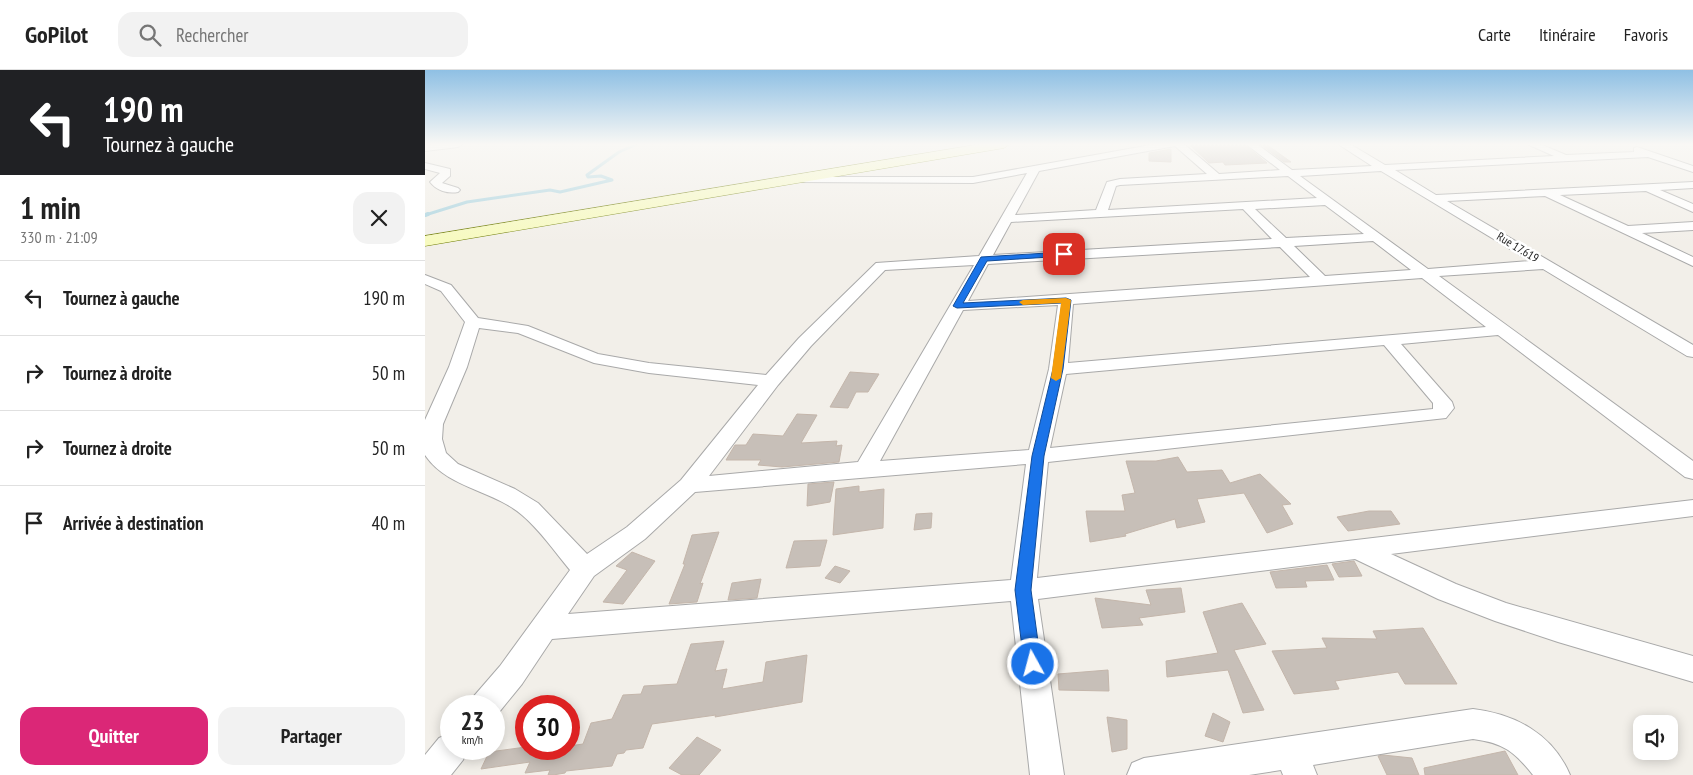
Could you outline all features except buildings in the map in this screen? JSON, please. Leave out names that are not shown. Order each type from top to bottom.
[{"type":"street","points":[[444,177],[435,182],[440,188],[454,190]]},
{"type":"street","points":[[425,241],[809,177]]},
{"type":"street","points":[[796,179],[973,180],[990,177]]},
{"type":"street","points":[[865,469],[1031,177]]},
{"type":"street","points":[[1101,213],[1113,183],[1217,177]]},
{"type":"street","points":[[1295,177],[1693,472]]},
{"type":"street","name":"Rue 17.619","points":[[1399,177],[1693,352]]},
{"type":"street","points":[[1436,198],[1693,185]]},
{"type":"street","points":[[1645,188],[1693,208]]},
{"type":"street","points":[[1547,193],[1693,262]]},
{"type":"street","points":[[1007,219],[1329,201]]},
{"type":"street","points":[[1246,206],[1322,281]]},
{"type":"street","points":[[1625,230],[1693,226]]},
{"type":"street","points":[[493,695],[544,628],[585,568],[636,533],[689,485],[771,381],[805,342],[852,297],[878,267],[984,259],[1378,237]]},
{"type":"street","points":[[957,306],[1066,300],[1547,264]]},
{"type":"street","points":[[425,279],[436,282],[445,288],[473,322],[522,329],[594,358],[649,368],[771,381]]},
{"type":"street","points":[[1047,775],[1023,590],[1038,456],[1058,369],[1066,300]]},
{"type":"street","points":[[473,322],[458,367],[433,424],[432,439],[436,456],[450,469],[507,495],[530,509],[585,568]]},
{"type":"street","points":[[1058,369],[1503,330]]},
{"type":"street","points":[[689,485],[1038,456],[1439,414],[1444,408],[1442,402],[1389,339]]},
{"type":"street","points":[[544,628],[1023,590],[1693,508]]},
{"type":"street","points":[[1357,549],[1434,586],[1479,604],[1525,620],[1693,669]]},
{"type":"street","points":[[1144,775],[1296,764],[1473,724],[1507,730],[1524,740],[1553,775]]},
{"type":"street","points":[[430,775],[442,760]]},
{"type":"waterway","points":[[425,215],[467,202],[550,190],[560,192],[612,180],[603,177]]},
{"type":"slow traffic","points":[[1023,302],[1066,300],[1056,378]]},
{"type":"route","points":[[1033,664],[1023,590],[1038,456],[1058,369],[1066,300],[957,306],[984,259],[1064,254]]}]
